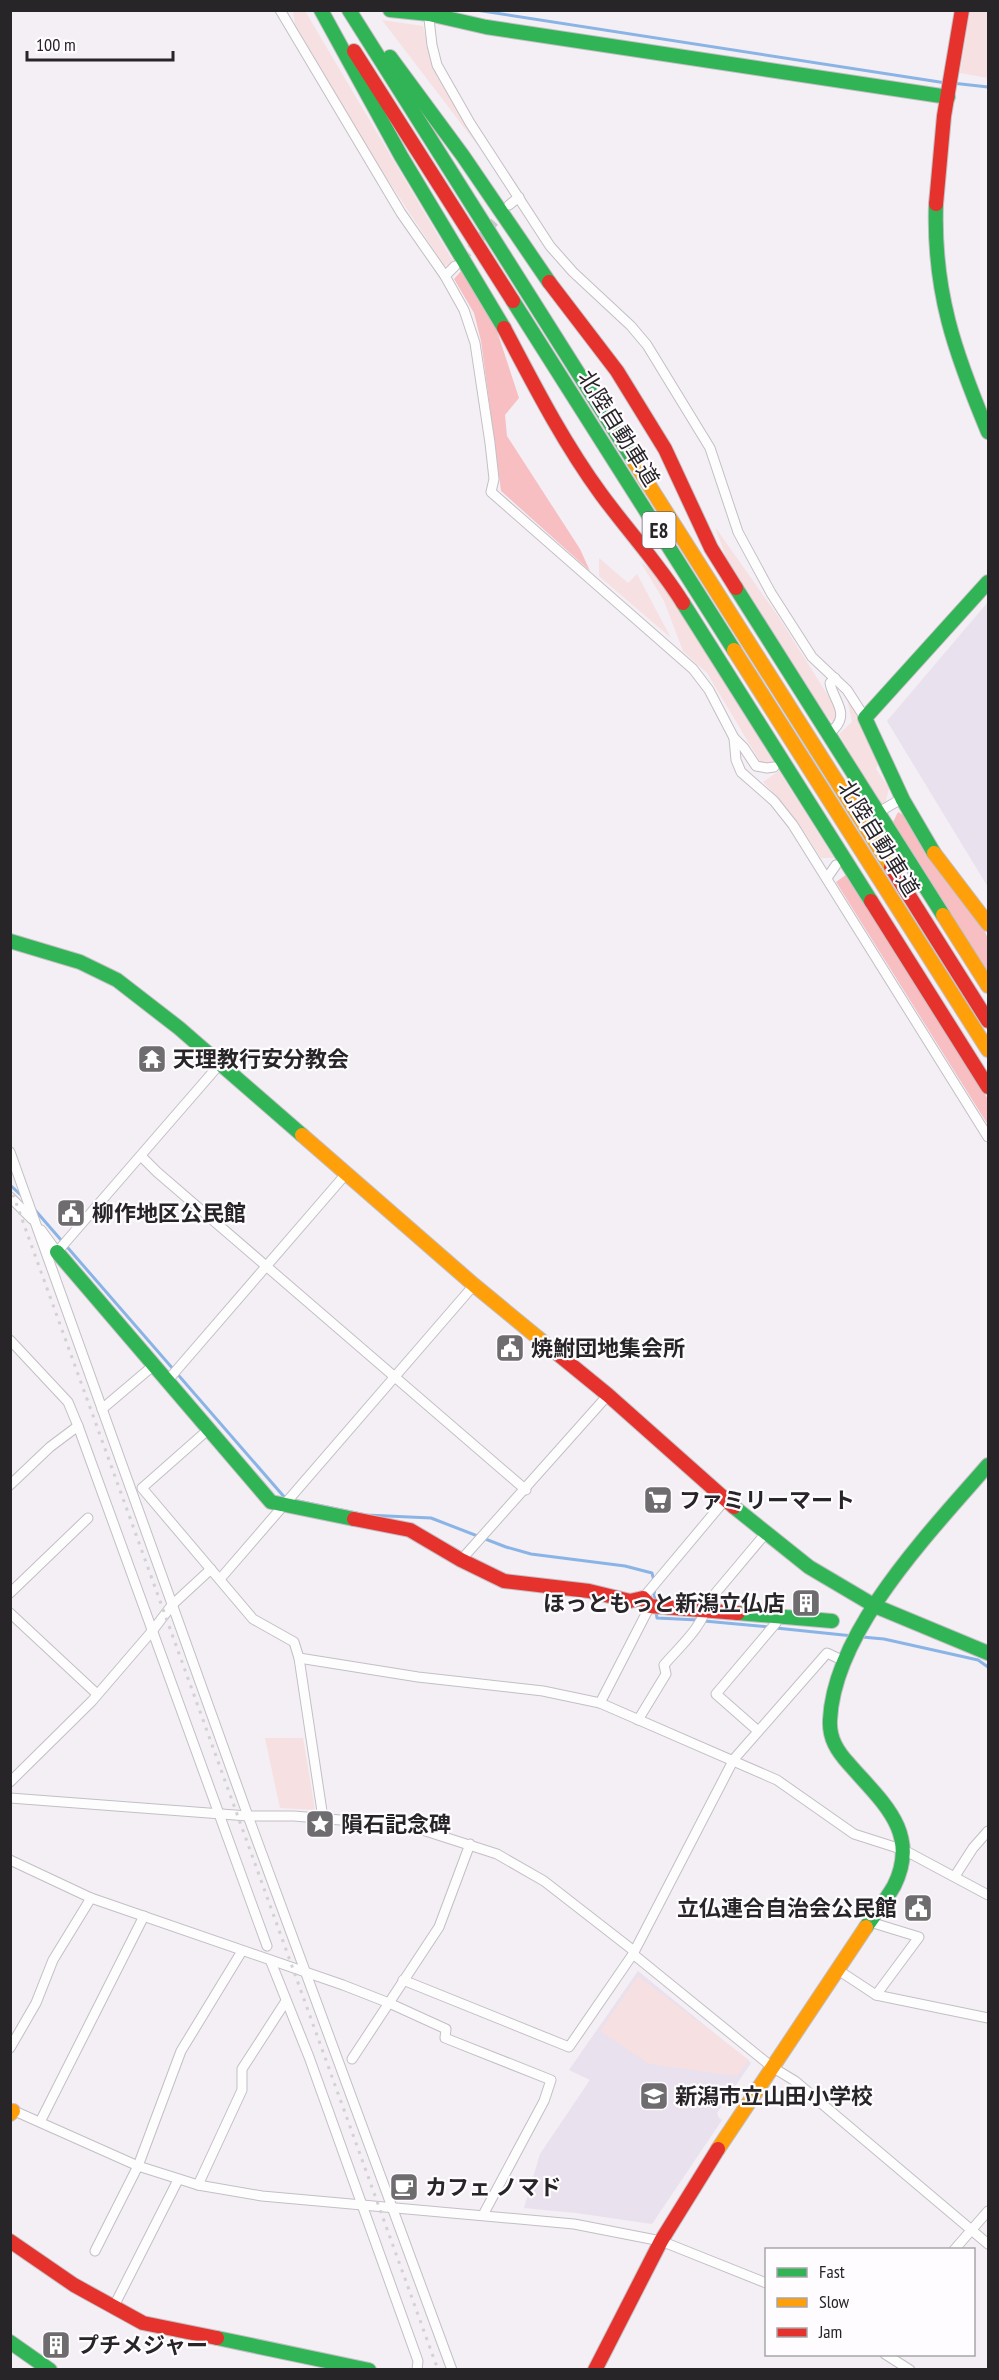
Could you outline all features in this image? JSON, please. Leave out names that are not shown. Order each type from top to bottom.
[{"type":"main road","points":[[321,10],[401,156],[493,306],[550,415],[602,494],[666,576],[988,1087]]},
{"type":"main road","name":"北陸自動車道","points":[[329,10],[988,1050]]},
{"type":"main road","name":"北陸自動車道","points":[[349,10],[988,1022]]},
{"type":"main road","points":[[355,10],[463,156],[536,266],[617,371],[665,449],[711,548],[988,986]]},
{"type":"main road","points":[[962,10],[936,173],[933,224],[941,296],[961,367],[988,432]]},
{"type":"main road","points":[[396,11],[428,12],[486,27],[948,97]]},
{"type":"main road","points":[[988,582],[865,718],[882,764],[901,799],[963,894],[988,924]]},
{"type":"main road","points":[[10,941],[80,962],[117,980],[178,1028],[345,1175],[608,1395],[725,1500],[808,1567],[875,1606],[988,1653]]},
{"type":"main road","points":[[57,1252],[271,1502],[410,1530],[461,1560],[504,1581],[706,1611],[832,1621]]},
{"type":"main road","points":[[596,2370],[605,2347],[661,2241],[772,2067],[894,1885],[902,1866],[904,1850],[901,1832],[895,1817],[885,1803],[847,1762],[833,1742],[830,1719],[844,1661],[875,1606],[907,1559],[988,1468]]},
{"type":"main road","points":[[10,2241],[74,2285],[155,2328],[362,2369]]},
{"type":"main road","points":[[10,2342],[50,2370]]},
{"type":"street","points":[[280,10],[401,213],[445,276],[464,310],[475,343],[490,442],[494,479],[491,492],[693,669],[709,690],[734,738],[756,766],[774,767]]},
{"type":"street","points":[[428,12],[432,45],[441,74],[550,246],[631,326],[647,345],[705,439],[738,532],[771,593],[798,639],[812,657],[853,698],[865,718]]},
{"type":"street","points":[[509,205],[519,197]]},
{"type":"street","points":[[445,276],[455,266]]},
{"type":"street","points":[[834,729],[842,715],[842,709],[830,683],[835,678]]},
{"type":"street","points":[[734,738],[736,760],[741,772],[784,813],[988,1137]]},
{"type":"street","points":[[884,809],[901,799]]},
{"type":"street","points":[[827,878],[836,865]]},
{"type":"street","points":[[10,1197],[35,1222],[57,1252],[219,1065]]},
{"type":"street","points":[[10,1152],[172,1605],[452,2370]]},
{"type":"street","points":[[141,1156],[266,1267],[526,1490]]},
{"type":"street","points":[[168,1380],[345,1175]]},
{"type":"street","points":[[220,1579],[474,1285]]},
{"type":"street","points":[[10,1340],[68,1402],[267,1946]]},
{"type":"street","points":[[102,1409],[154,1365]]},
{"type":"street","points":[[461,1560],[526,1490],[608,1395]]},
{"type":"street","points":[[10,1485],[50,1447],[78,1426]]},
{"type":"street","points":[[210,1428],[142,1488],[252,1619],[294,1642],[299,1658],[323,1818]]},
{"type":"street","points":[[600,1703],[646,1602],[725,1500]]},
{"type":"street","points":[[10,1593],[88,1518]]},
{"type":"street","points":[[638,1720],[666,1674],[664,1665],[700,1623],[708,1602],[766,1533]]},
{"type":"street","points":[[10,1782],[97,1694],[172,1605],[211,1569]]},
{"type":"street","points":[[10,1613],[97,1694]]},
{"type":"street","points":[[758,1731],[716,1694],[776,1623],[778,1617]]},
{"type":"street","points":[[403,1980],[570,2047],[633,1952],[734,1759],[827,1653],[844,1661]]},
{"type":"street","points":[[299,1658],[418,1677],[543,1691],[600,1703],[734,1759],[777,1780],[854,1834],[904,1850],[988,1895]]},
{"type":"street","points":[[10,1798],[249,1816],[323,1818],[410,1827],[497,1854],[544,1881],[772,2067],[795,2081],[988,2244]]},
{"type":"street","points":[[955,1876],[973,1848],[988,1831]]},
{"type":"street","points":[[352,2059],[439,1927],[470,1844]]},
{"type":"street","points":[[10,1860],[91,1898],[389,2002],[446,2029],[445,2038],[551,2080],[544,2101],[483,2215]]},
{"type":"street","points":[[10,2048],[36,2003],[53,1960],[91,1898]]},
{"type":"street","points":[[40,2122],[144,1916]]},
{"type":"street","points":[[870,1922],[919,1937],[876,1995]]},
{"type":"street","points":[[95,2251],[138,2166],[181,2051],[242,1951]]},
{"type":"street","points":[[271,1962],[418,2361],[417,2370]]},
{"type":"street","points":[[838,1970],[876,1995],[988,2018]]},
{"type":"street","points":[[198,2185],[242,2090],[242,2069],[286,2001]]},
{"type":"street","points":[[11,2111],[138,2166],[198,2185],[262,2196],[574,2224],[661,2241],[765,2283]]},
{"type":"street","points":[[112,2307],[178,2180]]},
{"type":"street","points":[[956,2248],[988,2211]]},
{"type":"street","points":[[887,2356],[910,2370]]},
{"type":"shaded area","points":[[293,11],[305,11],[453,261],[450,266],[444,265],[376,162],[295,24]]},
{"type":"shaded area","points":[[970,11],[988,11],[988,78],[960,73]]},
{"type":"shaded area","points":[[382,20],[423,26],[433,67],[479,147]]},
{"type":"shaded area","points":[[461,271],[496,328],[519,398],[505,415],[507,436],[580,549],[590,571],[501,491],[481,341],[474,313],[454,279]]},
{"type":"shaded area","points":[[715,527],[778,616],[839,713],[835,725],[826,715],[726,557]]},
{"type":"shaded area","points":[[599,558],[628,583],[637,574],[671,638],[599,576]]},
{"type":"shaded area","points":[[640,561],[656,575],[678,607],[774,763],[764,764],[759,760],[707,673],[683,651],[664,601]]},
{"type":"shaded area","points":[[988,602],[988,887],[887,721]]},
{"type":"shaded area","points":[[847,697],[864,728],[878,763],[876,769],[889,788],[885,804],[881,806],[839,734],[852,722]]},
{"type":"shaded area","points":[[779,771],[834,858],[821,858],[794,818],[763,782]]},
{"type":"shaded area","points":[[898,812],[910,819],[980,919],[988,939],[988,974],[893,822]]},
{"type":"shaded area","points":[[847,874],[988,1099],[988,1125],[836,882]]},
{"type":"shaded area","points":[[265,1738],[303,1738],[315,1810],[280,1808]]},
{"type":"shaded area","name":"新潟市立山田小学校","points":[[638,1971],[751,2063],[717,2113],[722,2120],[652,2224],[524,2208],[540,2154],[590,2080],[569,2070]]},
{"type":"shaded area","points":[[638,1976],[749,2060],[737,2076],[649,2064],[600,2031]]},
{"type":"waterway","points":[[476,10],[946,83]]},
{"type":"waterway","points":[[952,83],[988,87]]},
{"type":"waterway","points":[[10,1185],[22,1196]]},
{"type":"waterway","points":[[35,1210],[286,1499]]},
{"type":"waterway","points":[[293,1500],[366,1515],[431,1518],[506,1547],[531,1554],[625,1566],[652,1573],[654,1581]]},
{"type":"waterway","points":[[654,1587],[655,1602]]},
{"type":"waterway","points":[[656,1611],[657,1618],[698,1620]]},
{"type":"waterway","points":[[704,1621],[769,1627]]},
{"type":"waterway","points":[[776,1628],[853,1636]]},
{"type":"waterway","points":[[862,1637],[884,1639],[978,1660],[988,1667]]},
{"type":"tunnel","points":[[462,259],[504,211]]},
{"type":"railway","points":[[10,1186],[438,2370]]},
{"type":"traffic: fast","points":[[321,10],[401,156],[504,328]]},
{"type":"traffic: fast","points":[[349,10],[635,463]]},
{"type":"traffic: fast","points":[[390,10],[429,14],[486,27],[948,97]]},
{"type":"traffic: fast","points":[[390,57],[463,156],[549,282]]},
{"type":"traffic: fast","points":[[936,204],[938,266],[948,321],[988,432]]},
{"type":"traffic: fast","points":[[513,301],[734,650]]},
{"type":"traffic: fast","points":[[934,853],[903,800],[865,718],[988,582]]},
{"type":"traffic: fast","points":[[736,588],[943,915]]},
{"type":"traffic: fast","points":[[683,603],[871,901]]},
{"type":"traffic: fast","points":[[10,941],[80,962],[117,980],[179,1028],[302,1135]]},
{"type":"traffic: fast","points":[[57,1252],[271,1502],[354,1519]]},
{"type":"traffic: fast","points":[[866,1927],[894,1886],[901,1867],[903,1849],[894,1819],[837,1749],[831,1733],[830,1720],[836,1686],[848,1651],[890,1583],[914,1551],[988,1465]]},
{"type":"traffic: fast","points":[[734,1507],[809,1567],[875,1606],[988,1653]]},
{"type":"traffic: fast","points":[[738,1613],[832,1621]]},
{"type":"traffic: fast","points":[[217,2338],[369,2370]]},
{"type":"traffic: fast","points":[[10,2342],[50,2370]]},
{"type":"traffic: slow","points":[[635,463],[891,867]]},
{"type":"traffic: slow","points":[[734,650],[988,1050]]},
{"type":"traffic: slow","points":[[934,853],[988,924]]},
{"type":"traffic: slow","points":[[943,915],[988,986]]},
{"type":"traffic: slow","points":[[302,1135],[474,1285],[548,1346]]},
{"type":"traffic: slow","points":[[718,2149],[866,1927]]},
{"type":"traffic: slow","points":[[10,2114],[13,2111]]},
{"type":"traffic: jam","points":[[936,204],[944,116],[962,10]]},
{"type":"traffic: jam","points":[[354,51],[513,301]]},
{"type":"traffic: jam","points":[[549,282],[617,371],[665,449],[711,548],[736,588]]},
{"type":"traffic: jam","points":[[504,328],[574,454],[601,494],[683,603]]},
{"type":"traffic: jam","points":[[891,867],[988,1021]]},
{"type":"traffic: jam","points":[[871,901],[988,1087]]},
{"type":"traffic: jam","points":[[548,1346],[608,1395],[734,1507]]},
{"type":"traffic: jam","points":[[354,1519],[410,1530],[461,1560],[504,1581],[589,1591],[630,1601],[643,1598],[650,1606],[738,1613]]},
{"type":"traffic: jam","points":[[595,2370],[661,2241],[718,2149]]},
{"type":"traffic: jam","points":[[10,2241],[74,2285],[143,2323],[217,2338]]},
{"type":"place","name":"天理教行安分教会","points":[[152,1059]]},
{"type":"place","name":"柳作地区公民館","points":[[71,1213]]},
{"type":"place","name":"焼鮒団地集会所","points":[[510,1348]]},
{"type":"place","name":"ファミリーマート","points":[[658,1500]]},
{"type":"place","name":"ほっともっと新潟立仏店","points":[[806,1603]]},
{"type":"place","name":"隕石記念碑","points":[[320,1824]]},
{"type":"place","name":"立仏連合自治会公民館","points":[[918,1908]]},
{"type":"place","name":"新潟市立山田小学校","points":[[654,2096]]},
{"type":"place","name":"カフェ ノマド","points":[[404,2187]]},
{"type":"place","name":"プチメジャー","points":[[56,2345]]}]
